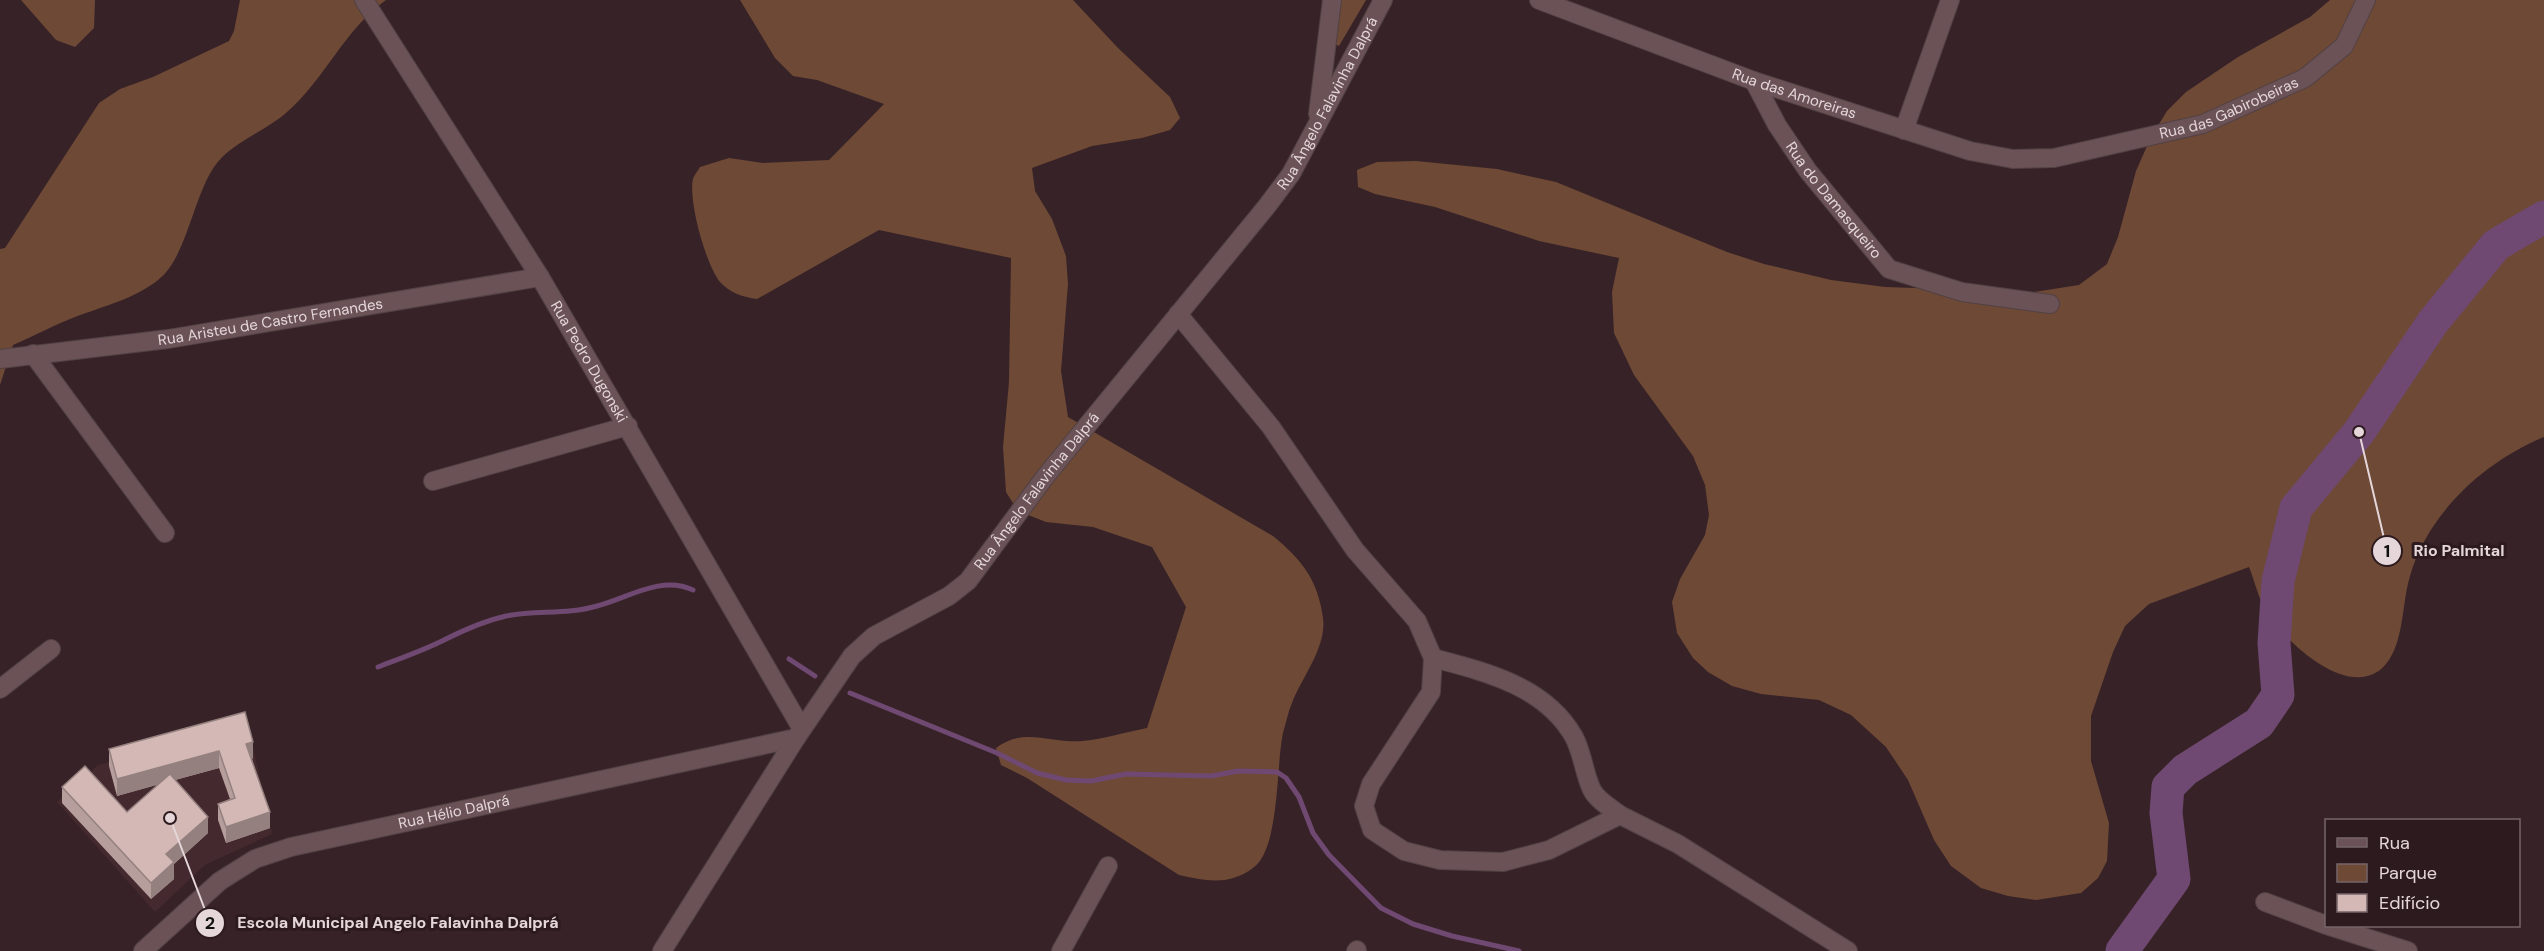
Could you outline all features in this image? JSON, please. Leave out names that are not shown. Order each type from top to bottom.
[{"type":"street","name":"Rua Pedro Dugonski","points":[[364,0],[540,277],[628,426],[799,734]]},
{"type":"street","points":[[1317,124],[1332,0]]},
{"type":"street","name":"Rua Ângelo Falavinha Dalprá","points":[[662,951],[799,734],[852,656],[874,636],[949,596],[968,581],[1045,477],[1267,207],[1291,174],[1383,0]]},
{"type":"street","name":"Rua das Amoreiras","points":[[1539,0],[1754,81],[1970,151],[2013,159],[2054,158]]},
{"type":"street","points":[[1904,130],[1950,0]]},
{"type":"street","name":"Rua das Gabirobeiras","points":[[2054,158],[2203,124],[2305,78],[2344,46],[2366,0]]},
{"type":"street","name":"Rua do Damasqueiro","points":[[1754,81],[1777,125],[1808,171],[1889,269],[1962,292],[2050,304]]},
{"type":"street","name":"Rua Aristeu de Castro Fernandes","points":[[0,359],[168,339],[540,277]]},
{"type":"street","points":[[1178,314],[1272,427],[1355,550],[1417,621],[1432,658],[1431,692],[1371,784],[1364,806],[1372,830],[1404,851],[1440,860],[1503,862],[1549,850],[1620,815]]},
{"type":"street","points":[[33,354],[165,533]]},
{"type":"street","points":[[433,481],[628,426]]},
{"type":"street","points":[[0,689],[51,649]]},
{"type":"street","points":[[1432,658],[1481,671],[1530,691],[1552,707],[1574,738],[1593,792],[1620,815],[1678,844],[1848,951]]},
{"type":"street","name":"Rua Hélio Dalprá","points":[[142,951],[220,881],[255,860],[291,847],[799,734]]},
{"type":"street","points":[[1061,951],[1108,866]]},
{"type":"street","points":[[2265,902],[2325,924]]},
{"type":"street","points":[[2334,927],[2408,951]]},
{"type":"shaded area","points":[[248,724],[272,834],[205,865],[155,912],[57,802],[98,765]]},
{"type":"green space","points":[[21,0],[95,0],[94,28],[75,47],[56,40]]},
{"type":"green space","points":[[240,0],[386,0],[358,26],[313,85],[287,112],[221,158],[200,195],[176,258],[158,280],[129,297],[67,320],[13,345],[0,385],[0,249],[5,248],[99,103],[120,89],[153,77],[229,41],[234,31]]},
{"type":"green space","points":[[740,0],[1073,0],[1118,48],[1170,97],[1180,118],[1170,130],[1142,138],[1092,146],[1032,168],[1035,191],[1052,219],[1066,256],[1068,284],[1061,371],[1068,417],[1273,536],[1307,572],[1321,605],[1323,629],[1318,651],[1296,693],[1283,733],[1276,805],[1268,843],[1262,858],[1244,874],[1226,880],[1198,879],[1179,875],[1027,778],[1001,765],[996,748],[1017,738],[1038,737],[1083,741],[1147,728],[1186,607],[1152,547],[1093,527],[1046,522],[1018,511],[1006,492],[1003,447],[1009,382],[1011,258],[879,230],[757,299],[732,292],[720,282],[715,274],[699,232],[693,202],[693,179],[700,167],[729,158],[763,163],[829,160],[884,104],[817,80],[793,76],[775,58]]},
{"type":"green space","points":[[1338,0],[1366,0],[1339,46],[1333,43]]},
{"type":"green space","points":[[2330,0],[2544,0],[2544,437],[2500,460],[2461,492],[2444,511],[2418,553],[2407,586],[2394,651],[2389,660],[2375,673],[2357,677],[2339,674],[2301,651],[2285,635],[2263,605],[2249,567],[2149,604],[2125,626],[2113,652],[2091,716],[2091,761],[2109,823],[2107,861],[2098,878],[2081,893],[2036,900],[2008,896],[1981,888],[1951,866],[1934,840],[1908,780],[1886,747],[1851,715],[1819,700],[1761,694],[1732,686],[1708,672],[1693,658],[1677,633],[1672,602],[1680,579],[1705,535],[1709,515],[1705,485],[1693,456],[1634,375],[1614,333],[1612,292],[1619,258],[1539,241],[1435,207],[1375,194],[1358,187],[1357,170],[1377,162],[1416,161],[1497,169],[1556,182],[1727,252],[1764,264],[1831,280],[1885,287],[2034,292],[2079,285],[2107,264],[2118,237],[2136,171],[2151,137],[2167,111],[2186,92],[2238,57],[2310,17]]},
{"type":"building","points":[[245,712],[253,742],[246,744],[270,812],[226,827],[218,804],[235,798],[219,751],[117,779],[109,749]]},
{"type":"building","points":[[85,766],[127,812],[170,774],[208,817],[166,854],[174,862],[151,883],[62,787]]},
{"type":"waterway","points":[[2122,951],[2174,879],[2166,813],[2168,787],[2185,770],[2259,723],[2278,695],[2274,643],[2278,581],[2296,508],[2359,432],[2433,322],[2496,245],[2544,217]]},
{"type":"waterway","points":[[378,667],[490,620],[506,616],[586,609],[657,586],[681,586],[693,590]]},
{"type":"waterway","points":[[789,659],[815,676]]},
{"type":"waterway","points":[[850,693],[997,753],[1037,773],[1066,780],[1091,781],[1126,774],[1211,776],[1238,771],[1277,772],[1286,778],[1299,797],[1313,833],[1329,855],[1381,908],[1413,924],[1452,936],[1519,951]]},
{"type":"place","name":"Rio Palmital","points":[[2359,432]]},
{"type":"place","name":"Escola Municipal Angelo Falavinha Dalprá","points":[[170,818]]}]
